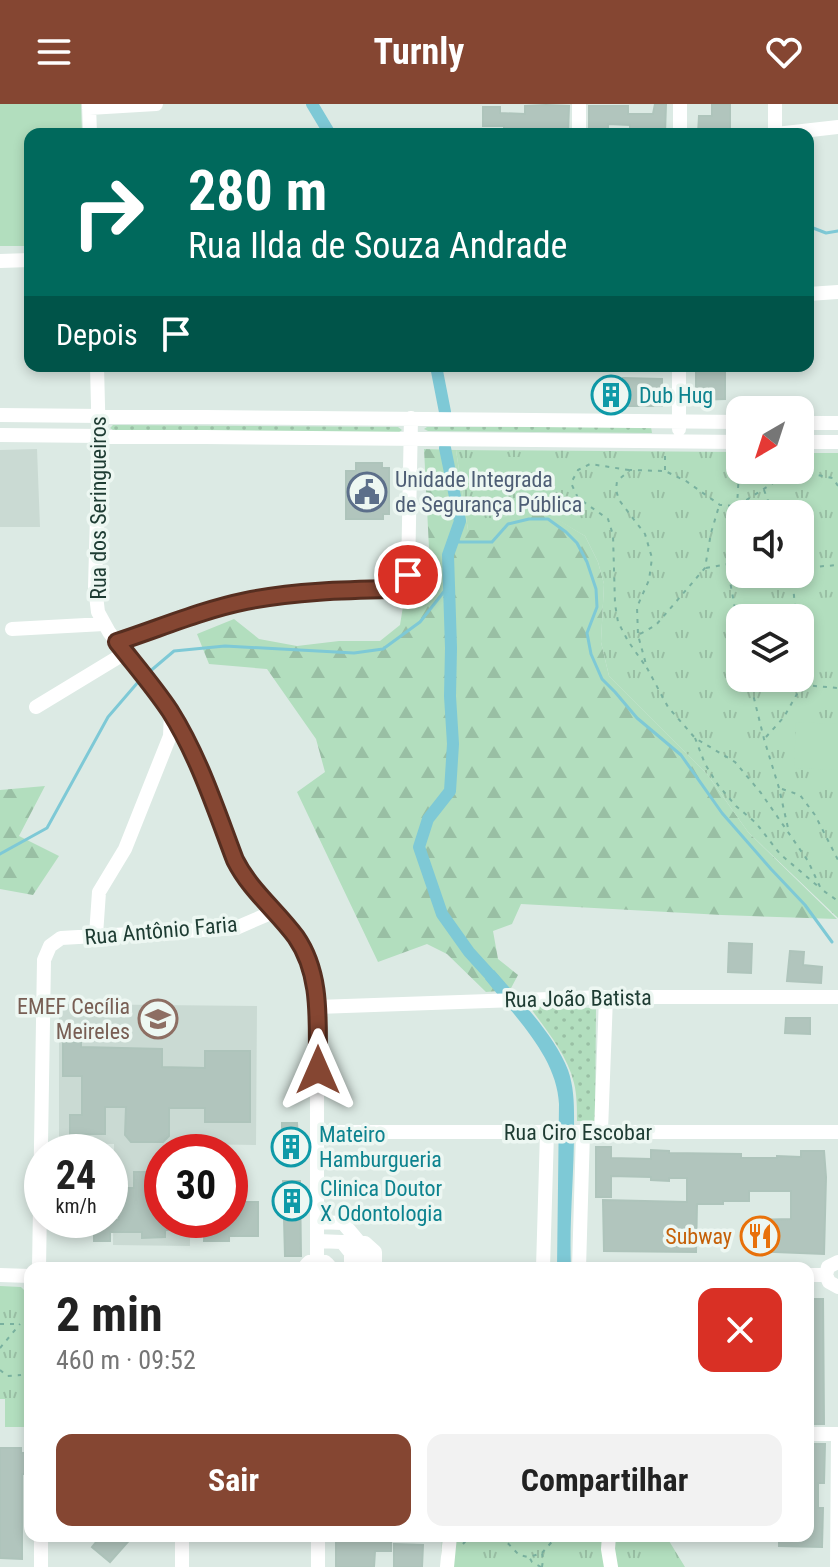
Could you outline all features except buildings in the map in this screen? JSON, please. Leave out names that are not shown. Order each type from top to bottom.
[{"type":"street","points":[[90,128],[89,106],[156,104]]},
{"type":"street","points":[[579,104],[579,128]]},
{"type":"street","points":[[680,104],[680,128]]},
{"type":"street","points":[[775,104],[775,128]]},
{"type":"street","points":[[814,130],[838,127]]},
{"type":"street","points":[[0,261],[24,260]]},
{"type":"street","points":[[814,294],[838,292]]},
{"type":"street","name":"Rua dos Seringueiros","points":[[97,372],[95,587],[98,612],[121,648],[171,713],[195,757],[242,875],[296,938],[314,976],[317,1007],[317,1259]]},
{"type":"street","points":[[672,441],[679,421],[679,372]]},
{"type":"street","points":[[0,415],[726,422]]},
{"type":"street","points":[[36,707],[121,648],[217,609],[246,601],[304,593],[400,588],[408,575],[411,418]]},
{"type":"street","points":[[814,423],[838,423]]},
{"type":"street","points":[[0,435],[726,442]]},
{"type":"street","points":[[814,442],[838,442]]},
{"type":"street","points":[[12,629],[104,624]]},
{"type":"street","points":[[96,935],[99,892],[125,849],[170,736],[171,713]]},
{"type":"street","name":"Rua Antônio Faria","points":[[39,1262],[44,960],[50,946],[61,938],[236,928],[273,912]]},
{"type":"street","points":[[601,1131],[606,997]]},
{"type":"street","name":"Rua João Batista","points":[[317,1007],[606,997],[838,997]]},
{"type":"street","name":"Rua Ciro Escobar","points":[[318,1132],[838,1132]]},
{"type":"street","points":[[543,1262],[552,1132]]},
{"type":"street","points":[[579,1132],[579,1262]]},
{"type":"street","points":[[318,1231],[343,1223],[351,1242],[351,1262]]},
{"type":"street","points":[[351,1242],[364,1252],[364,1262]]},
{"type":"street","points":[[351,1242],[365,1243],[375,1252],[375,1262]]},
{"type":"street","points":[[308,1262],[317,1259],[326,1262]]},
{"type":"street","points":[[838,1262],[828,1267],[826,1275],[829,1282],[838,1287]]},
{"type":"street","points":[[0,1275],[24,1276]]},
{"type":"street","points":[[814,1275],[826,1275]]},
{"type":"street","points":[[814,1434],[838,1435],[837,1567]]},
{"type":"street","points":[[41,1542],[41,1567]]},
{"type":"street","points":[[182,1542],[182,1567]]},
{"type":"street","points":[[318,1542],[318,1567]]},
{"type":"street","points":[[447,1567],[449,1542]]},
{"type":"street","points":[[609,1542],[611,1567]]},
{"type":"path","points":[[665,471],[672,441]]},
{"type":"path","points":[[726,505],[720,505],[686,481],[665,471],[590,464],[578,470],[571,483],[578,498],[608,519],[613,535],[618,622],[668,707],[695,738],[735,762],[789,831],[821,889]]},
{"type":"path","points":[[630,470],[617,481],[616,490],[619,500],[645,534],[652,558],[649,580],[637,607],[638,635],[647,668]]},
{"type":"path","points":[[814,474],[833,478],[838,486]]},
{"type":"path","points":[[746,500],[771,484]]},
{"type":"path","points":[[763,489],[767,500]]},
{"type":"path","points":[[638,635],[656,625],[705,568],[720,505]]},
{"type":"path","points":[[705,568],[726,565]]},
{"type":"path","points":[[814,567],[838,565]]},
{"type":"path","points":[[814,686],[838,688]]},
{"type":"path","points":[[752,692],[789,831]]},
{"type":"path","points":[[764,739],[784,717],[798,692]]},
{"type":"path","points":[[695,738],[705,764],[736,806],[756,823],[780,854],[838,901]]},
{"type":"path","points":[[779,788],[800,795],[815,815],[838,860]]},
{"type":"path","points":[[0,1324],[20,1324],[0,1348]]},
{"type":"path","points":[[0,1370],[7,1376],[21,1375]]},
{"type":"path","points":[[507,1542],[519,1555],[529,1557],[542,1553],[552,1542]]},
{"type":"path","points":[[529,1557],[541,1567],[542,1553]]},
{"type":"shaded area","points":[[37,449],[40,527],[0,527],[0,450]]},
{"type":"shaded area","points":[[59,1004],[257,1006],[256,1145],[248,1145],[248,1134],[144,1134],[144,1238],[190,1238],[190,1246],[113,1245],[113,1238],[128,1238],[128,1134],[59,1134]]},
{"type":"green space","points":[[0,104],[81,104],[82,128],[24,128],[24,246],[0,246]]},
{"type":"green space","points":[[113,425],[398,427],[402,430],[398,433],[113,430],[110,428]]},
{"type":"green space","points":[[651,427],[652,433],[428,431],[424,429]]},
{"type":"green space","points":[[424,449],[456,450],[468,530],[495,518],[542,510],[585,536],[598,562],[604,584],[601,642],[609,676],[707,774],[748,832],[837,919],[521,904],[512,924],[493,931],[498,959],[518,975],[510,990],[486,992],[447,954],[427,944],[378,962],[297,792],[325,772],[316,739],[267,669],[209,664],[197,634],[234,619],[259,639],[297,646],[339,641],[380,641],[400,625],[404,600],[431,588]]},
{"type":"green space","points":[[456,450],[726,452],[726,484],[814,484],[814,453],[838,453],[838,918],[748,832],[707,774],[609,676],[601,642],[604,584],[598,562],[585,536],[542,511],[495,518],[487,530],[468,530]]},
{"type":"green space","points":[[493,457],[551,457],[551,470],[493,470]]},
{"type":"green space","points":[[836,597],[838,671],[814,673],[814,604],[803,604],[803,599]]},
{"type":"green space","points":[[796,722],[838,724],[838,770],[794,768]]},
{"type":"green space","points":[[45,786],[19,836],[59,856],[33,895],[0,889],[0,790]]},
{"type":"green space","points":[[529,1006],[596,1008],[595,1121],[577,1121],[576,1092],[571,1072]]},
{"type":"green space","points":[[0,1286],[21,1287],[24,1290],[24,1427],[5,1427],[5,1399],[0,1399]]},
{"type":"green space","points":[[442,1542],[670,1542],[685,1567],[441,1567]]},
{"type":"water","points":[[494,970],[545,1030],[568,1070],[574,1115],[571,1262],[557,1262],[559,1104],[551,1069],[532,1037],[485,979]]},
{"type":"waterway","points":[[312,104],[326,128]]},
{"type":"waterway","points":[[814,228],[826,233],[838,231]]},
{"type":"waterway","points":[[437,372],[445,412]]},
{"type":"waterway","points":[[445,448],[460,521],[448,555],[453,744],[450,791],[428,819],[419,847],[442,914],[469,952],[499,985]]},
{"type":"waterway","points":[[455,537],[459,542],[492,542],[508,524],[548,519],[577,543],[596,589],[597,607],[587,633],[591,654],[602,679],[637,718],[681,755],[722,813],[805,905],[832,942]]},
{"type":"waterway","points":[[148,673],[174,651],[225,646],[354,653],[383,649],[420,622],[450,584]]},
{"type":"waterway","points":[[0,854],[47,828],[108,717],[139,681]]},
{"type":"place","name":"Dub Hug","points":[[611,395]]},
{"type":"place","name":"Unidade Integrada de Segurança Pública","points":[[367,492]]},
{"type":"place","name":"EMEF Cecília Meireles","points":[[158,1019]]},
{"type":"place","name":"Mateiro Hamburgueria","points":[[291,1147]]},
{"type":"place","name":"Clinica Doutor X Odontologia","points":[[292,1201]]},
{"type":"place","name":"Subway","points":[[760,1236]]},
{"type":"route","points":[[318,1070],[317,1007],[309,960],[296,938],[242,875],[195,757],[171,713],[117,642],[246,601],[304,593],[394,589],[400,588],[408,575]]}]
